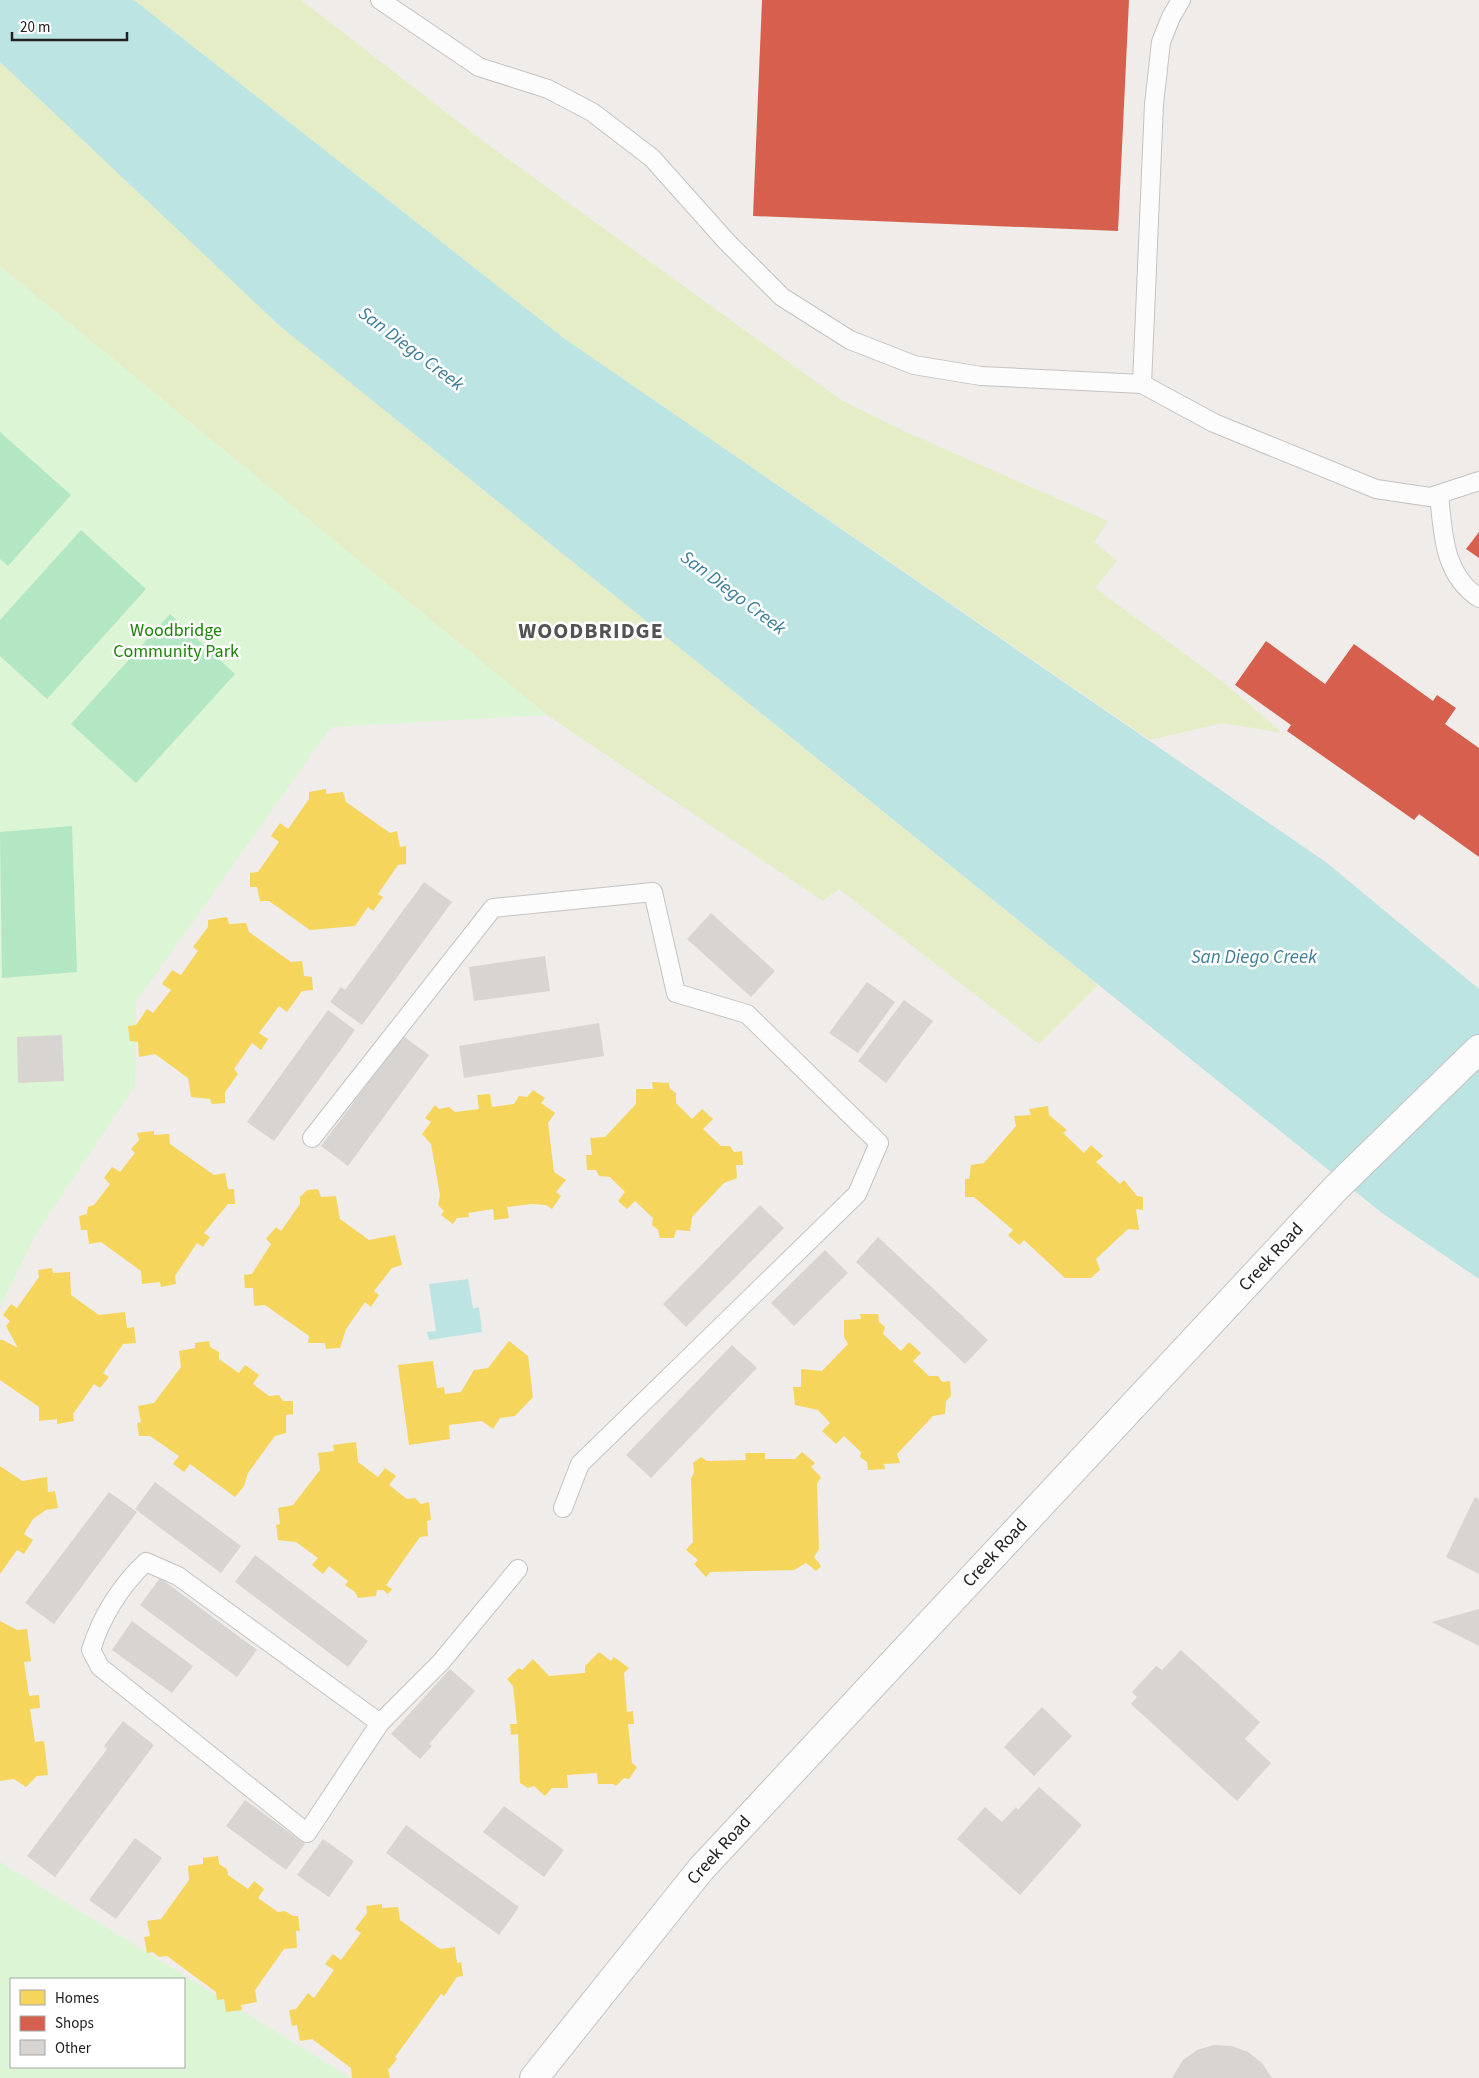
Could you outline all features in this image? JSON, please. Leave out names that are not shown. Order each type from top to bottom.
[{"type":"street","name":"Creek Road","points":[[534,2078],[700,1869],[1336,1188],[1479,1049]]},
{"type":"lane","points":[[380,0],[479,67],[548,89],[592,112],[652,158],[727,242],[782,297],[850,340],[914,365],[981,376],[1142,384],[1214,423],[1376,489],[1430,497],[1479,481]]},
{"type":"lane","points":[[1142,384],[1154,104],[1161,42],[1171,17],[1181,0]]},
{"type":"lane","points":[[1439,494],[1448,555],[1456,577],[1465,589],[1479,598]]},
{"type":"lane","points":[[312,1138],[493,908],[653,892],[676,993],[747,1014],[879,1143],[857,1194],[580,1464],[563,1508]]},
{"type":"lane","points":[[380,1723],[178,1576],[146,1562],[130,1577],[98,1627],[91,1650],[100,1667],[306,1833],[380,1723],[441,1662],[518,1569]]},
{"type":"green space","points":[[134,0],[301,0],[483,141],[841,400],[908,433],[1108,521],[1094,542],[1117,561],[1095,588],[1223,682],[1282,733],[1223,723],[1150,740],[565,339]]},
{"type":"green space","points":[[0,62],[281,327],[1098,985],[1039,1044],[839,889],[823,901],[547,715],[0,266]]},
{"type":"green space","name":"Woodbridge Community Park","points":[[0,266],[547,715],[331,727],[136,1002],[135,1086],[36,1234],[0,1307]]},
{"type":"green space","points":[[0,432],[71,495],[8,566],[0,559]]},
{"type":"green space","points":[[81,530],[146,589],[47,699],[0,656],[0,620]]},
{"type":"green space","points":[[170,614],[235,674],[136,783],[71,724]]},
{"type":"green space","points":[[72,826],[77,972],[2,978],[0,832]]},
{"type":"green space","points":[[0,1862],[351,2078],[0,2078]]},
{"type":"water","name":"San Diego Creek","points":[[0,0],[134,0],[565,339],[1327,863],[1479,989],[1479,1279],[1382,1213],[281,327],[0,62]]},
{"type":"water","points":[[468,1279],[473,1308],[479,1307],[482,1332],[429,1340],[427,1332],[436,1331],[429,1284]]},
{"type":"building: Homes","points":[[326,789],[326,794],[343,792],[346,802],[390,833],[397,831],[400,847],[406,846],[406,864],[398,865],[378,894],[383,897],[373,911],[368,907],[355,926],[310,930],[269,901],[260,901],[257,887],[250,887],[250,873],[258,872],[279,842],[271,836],[280,823],[288,829],[309,799],[309,792]]},
{"type":"building: Homes","points":[[227,917],[229,924],[246,923],[249,932],[291,962],[302,961],[304,976],[312,977],[313,990],[302,991],[287,1012],[279,1006],[259,1033],[268,1039],[261,1050],[252,1043],[234,1069],[238,1074],[225,1092],[225,1103],[212,1104],[210,1099],[191,1097],[188,1078],[155,1054],[139,1057],[138,1042],[130,1041],[128,1026],[136,1025],[147,1009],[153,1013],[171,990],[162,984],[172,970],[181,975],[198,951],[193,947],[208,927],[208,920]]},
{"type":"building: Homes","points":[[652,1082],[669,1083],[670,1089],[676,1093],[676,1103],[692,1119],[702,1109],[713,1119],[703,1129],[721,1146],[730,1146],[734,1152],[742,1151],[743,1165],[736,1165],[737,1178],[724,1183],[692,1217],[690,1231],[676,1230],[674,1238],[660,1238],[658,1230],[652,1225],[653,1218],[635,1201],[627,1209],[618,1201],[625,1192],[610,1177],[599,1176],[596,1170],[587,1170],[586,1155],[592,1155],[590,1138],[605,1137],[636,1104],[636,1089],[653,1089]]},
{"type":"building: Homes","points":[[533,1090],[545,1098],[541,1103],[555,1113],[548,1123],[554,1172],[566,1180],[556,1192],[561,1196],[552,1209],[546,1205],[531,1204],[507,1207],[509,1218],[494,1220],[493,1209],[468,1213],[469,1217],[457,1218],[453,1224],[441,1215],[444,1211],[438,1205],[440,1195],[431,1144],[422,1134],[431,1122],[425,1118],[435,1105],[439,1109],[449,1107],[455,1112],[479,1109],[477,1095],[490,1094],[492,1107],[514,1104],[519,1096],[527,1097]]},
{"type":"building: Homes","points":[[1048,1106],[1049,1115],[1067,1130],[1063,1133],[1084,1153],[1091,1145],[1103,1156],[1096,1162],[1120,1184],[1124,1180],[1137,1196],[1143,1197],[1143,1210],[1136,1209],[1139,1230],[1128,1229],[1096,1259],[1100,1270],[1091,1278],[1065,1278],[1024,1240],[1019,1245],[1008,1235],[1013,1230],[974,1197],[965,1197],[965,1179],[969,1179],[971,1165],[984,1163],[1016,1126],[1014,1116],[1031,1115],[1029,1109]]},
{"type":"building: Homes","points":[[154,1131],[154,1135],[169,1134],[170,1144],[214,1175],[225,1173],[228,1189],[234,1189],[235,1204],[228,1204],[204,1233],[210,1237],[203,1247],[197,1243],[175,1276],[176,1284],[161,1287],[160,1282],[142,1284],[141,1271],[101,1242],[89,1244],[87,1230],[81,1230],[79,1216],[87,1214],[88,1207],[94,1205],[110,1184],[104,1178],[112,1167],[120,1172],[135,1153],[131,1149],[139,1140],[137,1133]]},
{"type":"building: Homes","points":[[318,1189],[321,1197],[336,1196],[340,1219],[369,1240],[395,1235],[402,1265],[392,1268],[374,1291],[379,1295],[371,1307],[365,1302],[346,1329],[340,1348],[326,1349],[325,1343],[308,1343],[309,1336],[265,1305],[254,1306],[253,1288],[245,1288],[244,1275],[252,1274],[271,1244],[266,1239],[276,1227],[281,1231],[300,1204],[300,1197],[307,1190]]},
{"type":"building: Homes","points":[[52,1268],[53,1273],[70,1272],[71,1295],[99,1315],[125,1312],[127,1328],[134,1327],[136,1343],[123,1344],[103,1373],[109,1377],[100,1388],[94,1384],[73,1414],[74,1421],[57,1424],[57,1419],[39,1421],[39,1407],[0,1380],[0,1340],[18,1348],[6,1326],[10,1321],[3,1315],[11,1304],[17,1308],[39,1277],[38,1270]]},
{"type":"building: Homes","points":[[860,1314],[878,1314],[879,1322],[885,1327],[883,1334],[901,1351],[909,1342],[921,1353],[913,1361],[929,1376],[938,1376],[942,1382],[950,1381],[951,1396],[946,1401],[945,1414],[933,1416],[897,1454],[900,1463],[884,1464],[885,1469],[868,1470],[867,1462],[860,1457],[861,1452],[844,1436],[836,1444],[822,1431],[830,1423],[818,1410],[795,1405],[793,1387],[801,1387],[801,1369],[822,1371],[848,1344],[844,1337],[844,1320],[861,1319]]},
{"type":"building: Homes","points":[[209,1341],[210,1347],[219,1352],[219,1359],[239,1373],[245,1365],[259,1375],[253,1384],[269,1396],[279,1395],[283,1401],[293,1401],[293,1414],[286,1415],[286,1433],[275,1436],[248,1473],[244,1486],[235,1497],[190,1464],[184,1472],[173,1464],[179,1456],[150,1436],[139,1436],[137,1423],[141,1422],[138,1406],[154,1403],[181,1367],[179,1351],[195,1348],[195,1343]]},
{"type":"building: Homes","points":[[509,1341],[528,1356],[533,1397],[515,1416],[500,1418],[493,1429],[482,1421],[449,1425],[450,1439],[409,1445],[398,1365],[433,1361],[437,1388],[444,1387],[445,1394],[461,1392],[474,1370],[488,1368]]},
{"type":"building: Homes","points":[[356,1442],[358,1462],[378,1477],[385,1468],[396,1476],[389,1485],[407,1499],[415,1498],[421,1504],[429,1502],[431,1520],[427,1521],[428,1536],[420,1537],[386,1585],[392,1589],[388,1594],[383,1590],[377,1590],[376,1596],[358,1598],[355,1592],[345,1585],[348,1581],[329,1566],[323,1574],[312,1565],[318,1558],[296,1542],[278,1540],[276,1525],[280,1524],[278,1508],[293,1505],[320,1470],[318,1453],[334,1451],[333,1445]]},
{"type":"building: Homes","points":[[802,1452],[815,1463],[811,1467],[821,1477],[817,1484],[819,1549],[814,1557],[821,1566],[816,1571],[806,1563],[794,1570],[710,1572],[706,1577],[694,1564],[698,1560],[686,1550],[693,1542],[691,1479],[694,1472],[693,1463],[701,1457],[707,1461],[746,1460],[745,1453],[765,1453],[765,1459],[795,1459]]},
{"type":"building: Homes","points":[[0,1466],[22,1481],[47,1477],[48,1492],[55,1491],[58,1508],[46,1510],[33,1519],[24,1534],[33,1540],[24,1554],[17,1550],[0,1574]]},
{"type":"building: Homes","points":[[0,1621],[17,1630],[27,1629],[31,1661],[24,1662],[29,1696],[39,1695],[40,1708],[30,1709],[35,1742],[44,1741],[48,1775],[37,1776],[26,1787],[14,1779],[0,1781]]},
{"type":"building: Homes","points":[[599,1652],[611,1661],[614,1657],[629,1668],[624,1673],[627,1712],[633,1711],[634,1724],[628,1724],[632,1763],[637,1767],[629,1779],[624,1778],[616,1786],[613,1784],[598,1784],[597,1773],[567,1775],[568,1788],[552,1788],[545,1796],[534,1786],[528,1788],[520,1783],[518,1734],[511,1735],[510,1724],[517,1724],[513,1686],[507,1679],[519,1668],[522,1670],[533,1659],[549,1676],[585,1673],[585,1666]]},
{"type":"building: Homes","points":[[218,1856],[219,1864],[227,1869],[228,1875],[248,1889],[254,1881],[264,1889],[258,1898],[278,1912],[285,1911],[293,1916],[298,1916],[300,1931],[296,1931],[297,1948],[284,1949],[255,1990],[257,2002],[241,2005],[242,2010],[226,2012],[224,1999],[217,2000],[216,1992],[167,1956],[159,1957],[153,1952],[147,1953],[144,1937],[150,1936],[147,1921],[161,1919],[189,1880],[188,1866],[203,1864],[203,1858]]},
{"type":"building: Homes","points":[[382,1904],[382,1908],[398,1907],[400,1920],[440,1949],[455,1947],[457,1963],[461,1962],[463,1976],[457,1977],[444,1996],[441,1994],[395,2057],[397,2059],[388,2070],[390,2078],[352,2078],[351,2068],[312,2039],[300,2041],[297,2025],[292,2026],[289,2010],[296,2009],[308,1993],[314,1998],[334,1970],[325,1964],[333,1954],[341,1960],[361,1933],[355,1929],[367,1913],[366,1906]]},
{"type":"building: Shops","points":[[762,0],[1129,0],[1118,231],[753,216]]},
{"type":"building: Shops","points":[[1479,532],[1479,558],[1466,549]]},
{"type":"building: Shops","points":[[1266,641],[1325,684],[1354,644],[1433,701],[1437,695],[1456,708],[1445,724],[1479,748],[1479,857],[1419,814],[1414,820],[1287,731],[1291,725],[1235,685]]},
{"type":"building: Other","points":[[424,882],[452,902],[362,1025],[330,1002],[341,987],[345,990]]},
{"type":"building: Other","points":[[711,913],[775,971],[751,997],[687,939]]},
{"type":"building: Other","points":[[545,956],[550,991],[474,1001],[469,967]]},
{"type":"building: Other","points":[[867,982],[895,1002],[858,1053],[829,1033]]},
{"type":"building: Other","points":[[904,1000],[933,1021],[886,1083],[858,1061]]},
{"type":"building: Other","points":[[328,1010],[355,1030],[274,1141],[247,1122]]},
{"type":"building: Other","points":[[599,1023],[604,1056],[464,1078],[459,1046]]},
{"type":"building: Other","points":[[62,1035],[64,1081],[18,1083],[17,1037]]},
{"type":"building: Other","points":[[403,1036],[429,1055],[348,1166],[321,1146]]},
{"type":"building: Other","points":[[760,1205],[784,1228],[686,1327],[663,1304]]},
{"type":"building: Other","points":[[878,1237],[988,1340],[965,1364],[856,1262]]},
{"type":"building: Other","points":[[825,1250],[848,1273],[794,1326],[771,1303]]},
{"type":"building: Other","points":[[732,1345],[757,1368],[651,1478],[626,1455]]},
{"type":"building: Other","points":[[155,1482],[241,1546],[221,1573],[135,1509]]},
{"type":"building: Other","points":[[109,1492],[137,1512],[54,1624],[25,1603]]},
{"type":"building: Other","points":[[1475,1497],[1479,1499],[1479,1574],[1446,1557]]},
{"type":"building: Other","points":[[255,1555],[368,1641],[348,1667],[235,1582]]},
{"type":"building: Other","points":[[160,1578],[257,1650],[237,1677],[140,1605]]},
{"type":"building: Other","points":[[1479,1609],[1479,1646],[1432,1622]]},
{"type":"building: Other","points":[[132,1621],[193,1666],[172,1693],[112,1650]]},
{"type":"building: Other","points":[[1181,1650],[1260,1722],[1245,1739],[1271,1763],[1237,1801],[1131,1704],[1137,1697],[1132,1692],[1156,1666],[1162,1670]]},
{"type":"building: Other","points":[[450,1669],[475,1691],[429,1744],[432,1746],[420,1759],[391,1734]]},
{"type":"building: Other","points":[[1042,1707],[1072,1736],[1034,1776],[1004,1747]]},
{"type":"building: Other","points":[[123,1721],[154,1745],[55,1877],[27,1856],[107,1749],[104,1746]]},
{"type":"building: Other","points":[[1039,1787],[1082,1825],[1020,1895],[957,1839],[985,1807],[1002,1822],[1016,1807],[1018,1810]]},
{"type":"building: Other","points":[[245,1800],[305,1844],[286,1870],[226,1826]]},
{"type":"building: Other","points":[[504,1806],[564,1850],[544,1877],[483,1832]]},
{"type":"building: Other","points":[[406,1825],[519,1907],[499,1935],[386,1853]]},
{"type":"building: Other","points":[[135,1838],[162,1858],[116,1919],[89,1900]]},
{"type":"building: Other","points":[[323,1839],[354,1861],[329,1897],[297,1875]]},
{"type":"building: Other","points":[[1214,2045],[1232,2046],[1248,2052],[1262,2063],[1272,2078],[1172,2078],[1183,2060],[1197,2050]]},
{"type":"district","name":"WOODBRIDGE","points":[[591,631]]}]
